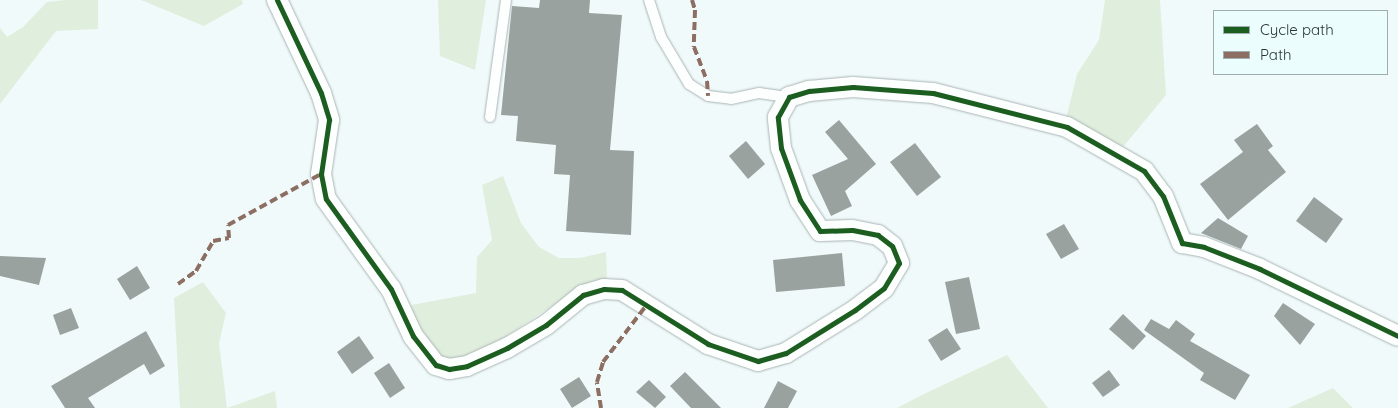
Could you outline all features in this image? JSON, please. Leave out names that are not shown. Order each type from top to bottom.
[{"type":"street","points":[[277,0],[321,93],[329,120],[321,174],[326,199],[391,289],[413,336],[436,365],[449,369],[467,366],[507,348],[546,325],[583,295],[604,289],[622,290],[708,344],[758,361],[786,353],[884,288],[899,262],[892,246],[878,235],[852,230],[820,231],[800,200],[781,148],[778,117],[789,97],[808,91],[853,87],[933,93],[1067,127],[1144,171],[1163,196],[1182,243],[1204,247],[1260,269],[1398,336]]},
{"type":"lane","points":[[490,117],[506,0]]},
{"type":"lane","points":[[649,0],[660,37],[689,84],[708,96],[731,99],[759,93],[789,97]]},
{"type":"green space","points":[[98,0],[98,29],[56,31],[0,104],[0,28],[7,37],[23,27],[47,2]]},
{"type":"green space","points":[[141,0],[242,0],[243,4],[204,26]]},
{"type":"green space","points":[[438,0],[486,0],[475,70],[440,56]]},
{"type":"green space","points":[[1105,0],[1160,0],[1166,95],[1123,147],[1066,119],[1077,74],[1099,40]]},
{"type":"green space","points":[[503,176],[521,223],[539,247],[559,258],[580,258],[606,252],[607,279],[584,285],[500,340],[463,359],[443,359],[418,328],[411,305],[476,293],[477,257],[492,240],[482,185]]},
{"type":"green space","points":[[203,282],[226,313],[219,343],[227,408],[180,408],[174,298]]},
{"type":"green space","points":[[1007,355],[1048,408],[897,408],[924,394]]},
{"type":"green space","points":[[1333,388],[1353,408],[1288,408]]},
{"type":"green space","points":[[275,391],[277,408],[227,408]]},
{"type":"building","points":[[540,0],[590,0],[589,13],[622,15],[610,150],[634,151],[631,235],[566,231],[570,175],[554,174],[556,145],[516,141],[518,116],[501,115],[512,6],[539,8]]},
{"type":"building","points":[[839,120],[876,164],[845,191],[852,206],[831,216],[812,175],[848,159],[825,132]]},
{"type":"building","points":[[1257,124],[1273,146],[1268,150],[1286,172],[1228,220],[1200,184],[1243,152],[1234,140]]},
{"type":"building","points":[[746,141],[765,164],[748,179],[729,156]]},
{"type":"building","points":[[915,143],[941,177],[917,196],[890,162]]},
{"type":"building","points":[[1314,197],[1343,219],[1326,243],[1296,221]]},
{"type":"building","points":[[1218,218],[1248,236],[1241,249],[1201,233]]},
{"type":"building","points":[[1064,224],[1079,249],[1061,259],[1046,234]]},
{"type":"building","points":[[842,253],[845,286],[776,292],[773,260]]},
{"type":"building","points":[[0,256],[46,258],[39,285],[0,276]]},
{"type":"building","points":[[137,266],[150,288],[130,300],[117,279]]},
{"type":"building","points":[[969,277],[980,329],[956,334],[945,282]]},
{"type":"building","points":[[1283,303],[1315,324],[1300,345],[1274,316]]},
{"type":"building","points":[[71,308],[79,328],[60,335],[53,315]]},
{"type":"building","points":[[1123,314],[1146,336],[1133,350],[1109,329]]},
{"type":"building","points":[[1151,319],[1169,329],[1176,320],[1195,334],[1190,341],[1250,375],[1235,400],[1200,380],[1204,373],[1144,330]]},
{"type":"building","points":[[947,328],[961,349],[941,361],[928,340]]},
{"type":"building","points":[[146,331],[165,366],[150,375],[144,364],[88,398],[95,408],[65,408],[51,386]]},
{"type":"building","points":[[359,336],[374,358],[352,374],[337,352]]},
{"type":"building","points":[[389,363],[405,388],[390,398],[374,373]]},
{"type":"building","points":[[1109,370],[1120,385],[1103,397],[1092,383]]},
{"type":"building","points":[[685,372],[721,408],[691,408],[670,386]]},
{"type":"building","points":[[579,377],[591,396],[572,408],[560,389]]},
{"type":"building","points":[[649,380],[666,397],[655,408],[636,392]]},
{"type":"building","points":[[778,381],[797,391],[788,408],[764,408]]},
{"type":"marked path","points":[[692,0],[695,10],[694,47],[707,81],[708,96]]},
{"type":"marked path","points":[[178,284],[196,271],[213,241],[229,238],[228,225],[321,174]]},
{"type":"marked path","points":[[601,408],[597,382],[603,362],[645,307]]},
{"type":"cycle path","points":[[277,0],[321,93],[329,120],[321,174],[326,199],[391,289],[413,336],[436,365],[449,369],[467,366],[507,348],[546,325],[583,295],[604,289],[622,290],[708,344],[758,361],[786,353],[855,310],[884,288],[899,263],[892,246],[878,235],[852,230],[820,231],[800,200],[781,148],[778,117],[789,97],[809,91],[853,87],[933,93],[1067,127],[1144,171],[1163,196],[1182,243],[1204,247],[1260,269],[1398,336]]}]
